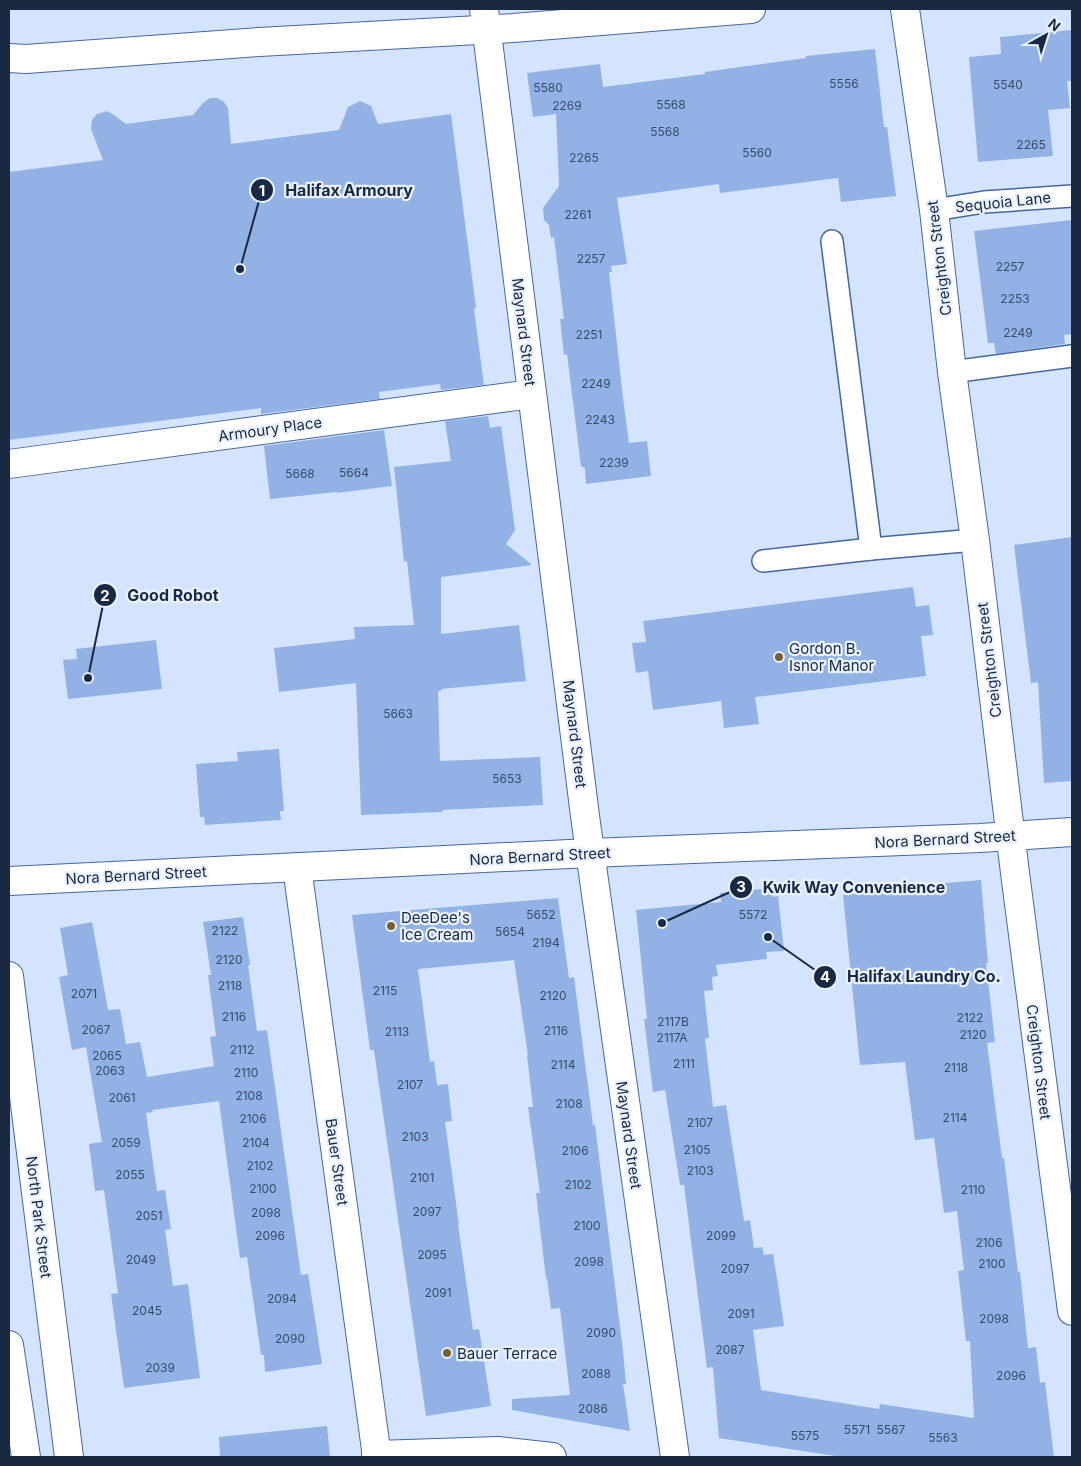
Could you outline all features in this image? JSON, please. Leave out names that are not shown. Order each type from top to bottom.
[{"type":"street","points":[[14,61],[259,42],[486,19],[751,9]]},
{"type":"street","name":"Creighton Street","points":[[905,9],[934,210],[952,372],[975,540],[1010,836],[1072,1312]]},
{"type":"street","name":"Maynard Street","points":[[486,19],[590,853],[675,1457]]},
{"type":"street","name":"Armoury Place","points":[[9,464],[532,394]]},
{"type":"street","name":"Nora Bernard Street","points":[[9,881],[1072,832]]},
{"type":"street","name":"Bauer Street","points":[[297,868],[376,1456]]},
{"type":"street","name":"North Park Street","points":[[9,976],[69,1457]]},
{"type":"street","points":[[9,1345],[26,1457]]},
{"type":"street","points":[[376,1456],[498,1451],[552,1457]]},
{"type":"lane","name":"Sequoia Lane","points":[[934,210],[984,202],[1072,196]]},
{"type":"lane","points":[[832,241],[871,549]]},
{"type":"lane","points":[[952,372],[1072,356]]},
{"type":"lane","points":[[762,561],[975,540]]},
{"type":"building","points":[[1072,30],[1072,81],[1067,81],[1070,108],[1048,110],[1053,156],[978,162],[969,57],[1001,54],[1000,37]]},
{"type":"building","points":[[875,49],[884,127],[887,127],[896,196],[841,202],[838,178],[720,193],[719,184],[617,198],[627,264],[611,266],[612,272],[609,272],[623,398],[629,443],[647,441],[651,476],[586,484],[585,468],[581,466],[567,354],[564,355],[560,319],[564,319],[554,237],[551,238],[549,225],[544,220],[543,208],[559,186],[556,114],[533,117],[527,73],[600,64],[603,87],[705,74],[705,72],[806,58],[806,56]]},
{"type":"building","points":[[210,98],[217,98],[223,101],[228,108],[231,144],[339,130],[348,107],[360,101],[371,106],[378,124],[451,114],[484,385],[441,390],[440,384],[379,392],[380,399],[261,414],[261,408],[9,440],[9,172],[103,160],[91,129],[92,120],[97,114],[107,111],[126,124],[193,115]]},
{"type":"building","points":[[1072,220],[1072,334],[1064,335],[1065,344],[996,354],[994,343],[988,343],[974,231]]},
{"type":"building","points":[[488,416],[490,428],[501,426],[515,530],[506,544],[532,565],[441,577],[441,634],[519,625],[526,681],[441,689],[441,691],[438,691],[440,761],[540,757],[543,805],[361,815],[356,683],[279,692],[274,648],[355,639],[354,627],[414,625],[407,561],[404,562],[394,467],[451,461],[445,421]]},
{"type":"building","points":[[384,430],[392,486],[270,499],[264,446]]},
{"type":"building","points":[[1072,537],[1072,781],[1044,783],[1038,682],[1031,683],[1014,545]]},
{"type":"building","name":"Gordon B. Isnor Manor","points":[[913,587],[916,607],[929,605],[933,635],[921,636],[926,676],[755,697],[759,724],[724,728],[721,701],[653,710],[648,671],[636,673],[632,643],[646,642],[643,621]]},
{"type":"building","points":[[156,640],[162,689],[68,699],[63,660],[77,659],[76,649]]},
{"type":"building","points":[[279,749],[284,811],[280,811],[281,820],[205,825],[204,817],[200,817],[196,764],[238,761],[237,752]]},
{"type":"building","points":[[981,880],[988,963],[986,963],[995,1042],[987,1043],[1018,1272],[1020,1272],[1028,1348],[1036,1347],[1040,1383],[1045,1382],[1054,1457],[842,1457],[719,1438],[713,1367],[707,1368],[684,1185],[680,1185],[665,1090],[653,1092],[644,1019],[647,1019],[636,910],[721,902],[720,893],[772,888],[773,897],[778,896],[784,951],[766,952],[767,959],[716,965],[718,976],[712,977],[713,990],[704,991],[709,1038],[705,1039],[713,1107],[726,1105],[744,1221],[750,1220],[754,1248],[762,1247],[764,1255],[773,1254],[784,1326],[753,1330],[761,1390],[879,1409],[880,1404],[974,1418],[970,1341],[966,1341],[958,1271],[964,1270],[957,1211],[944,1213],[934,1138],[915,1140],[905,1062],[860,1065],[843,895],[901,889],[901,887]]},
{"type":"building","points":[[558,898],[569,978],[574,977],[593,1125],[595,1125],[623,1351],[626,1384],[623,1384],[630,1431],[512,1410],[512,1399],[570,1395],[560,1308],[551,1309],[546,1279],[536,1193],[540,1193],[528,1107],[533,1107],[528,1055],[514,960],[418,969],[430,1062],[434,1061],[437,1085],[448,1084],[452,1121],[445,1122],[458,1225],[473,1330],[479,1329],[491,1406],[426,1416],[374,1050],[370,1050],[352,915]]},
{"type":"building","points":[[243,917],[257,1031],[267,1030],[301,1275],[308,1274],[322,1364],[265,1372],[264,1355],[261,1355],[247,1257],[240,1258],[219,1101],[152,1110],[153,1112],[146,1113],[157,1191],[165,1190],[171,1229],[165,1230],[173,1286],[188,1284],[200,1378],[124,1388],[111,1294],[118,1293],[104,1190],[95,1191],[89,1144],[102,1142],[86,1047],[72,1050],[59,977],[68,975],[60,928],[92,922],[108,1010],[120,1009],[126,1044],[140,1042],[147,1077],[214,1066],[210,1037],[216,1036],[208,975],[211,975],[203,922]]},
{"type":"building","points":[[327,1426],[330,1457],[220,1457],[219,1437]]},
{"type":"place","name":"Halifax Armoury","points":[[240,269]]},
{"type":"place","name":"Gordon B. Isnor Manor","points":[[779,657]]},
{"type":"place","name":"Good Robot","points":[[88,678]]},
{"type":"place","name":"Kwik Way Convenience","points":[[662,923]]},
{"type":"place","name":"DeeDee's Ice Cream","points":[[391,926]]},
{"type":"place","name":"Halifax Laundry Co.","points":[[768,937]]},
{"type":"place","name":"Bauer Terrace","points":[[447,1353]]}]
